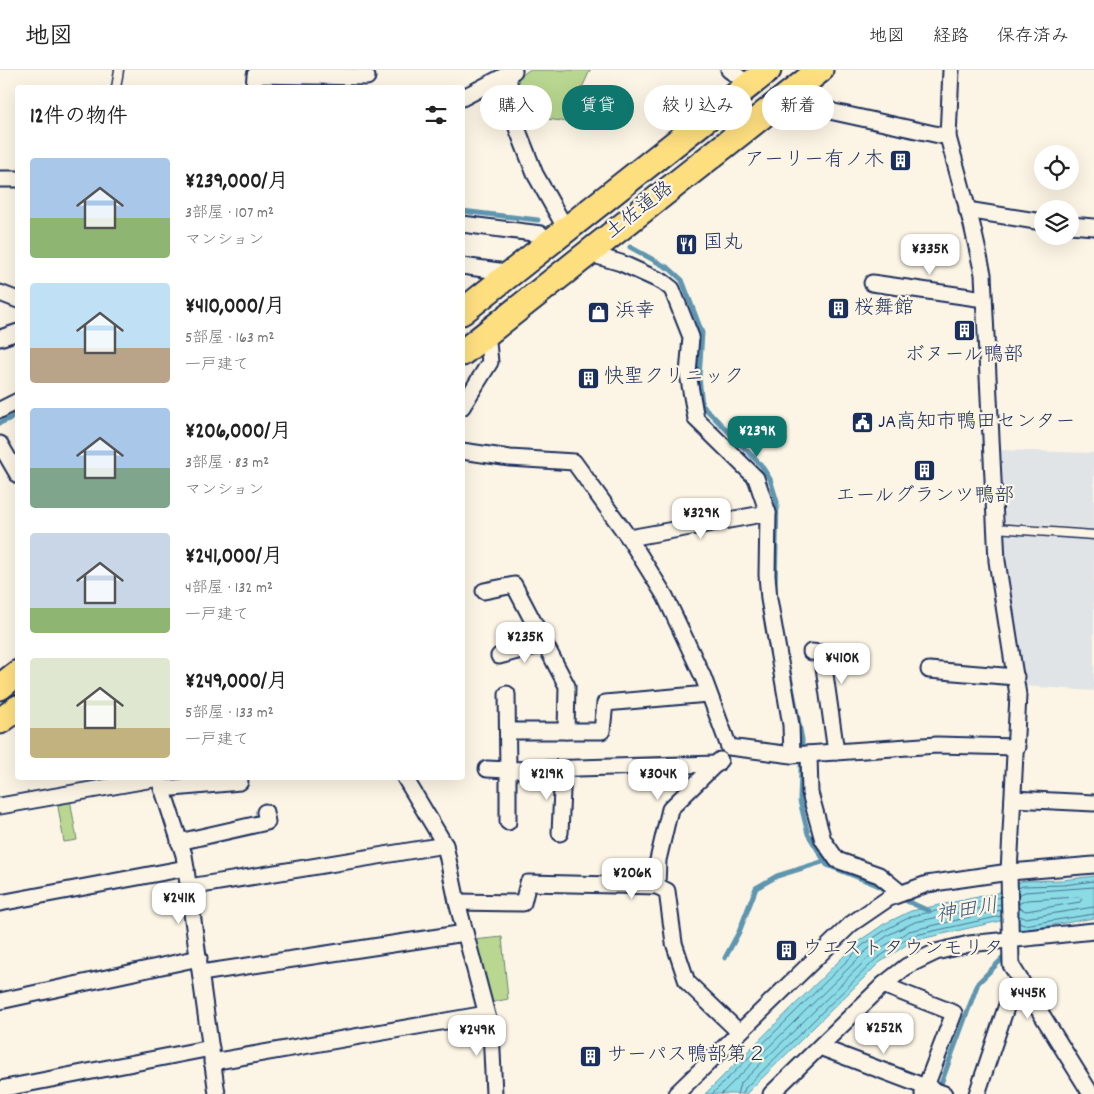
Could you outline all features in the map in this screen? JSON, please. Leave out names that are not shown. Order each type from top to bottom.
[{"type":"highway","name":"土佐道路","points":[[801,85],[820,70]]},
{"type":"highway","name":"土佐道路","points":[[465,310],[759,77]]},
{"type":"highway","name":"土佐道路","points":[[465,351],[762,116]]},
{"type":"highway","points":[[0,687],[15,675]]},
{"type":"highway","points":[[0,722],[15,710]]},
{"type":"street","points":[[729,70],[759,77]]},
{"type":"street","points":[[951,70],[948,138],[983,274],[996,561],[1018,695],[1017,747],[1009,878],[1011,965],[1090,1084]]},
{"type":"street","points":[[465,96],[512,73],[517,128],[535,174],[566,229]]},
{"type":"street","points":[[254,78],[368,78]]},
{"type":"street","points":[[834,112],[948,138]]},
{"type":"street","points":[[0,179],[15,180]]},
{"type":"street","points":[[967,210],[1034,221]]},
{"type":"street","points":[[465,224],[540,234]]},
{"type":"street","points":[[1079,226],[1094,228]]},
{"type":"street","points":[[587,253],[621,263],[662,282],[672,289],[691,337],[688,374],[696,419],[756,478],[768,513],[767,575],[769,599],[791,725],[792,755]]},
{"type":"street","points":[[465,266],[513,273]]},
{"type":"street","points":[[872,283],[984,299]]},
{"type":"street","points":[[0,293],[15,299]]},
{"type":"street","points":[[0,338],[15,333]]},
{"type":"street","points":[[465,403],[490,362],[487,333]]},
{"type":"street","points":[[0,410],[15,402]]},
{"type":"street","points":[[0,444],[15,470]]},
{"type":"street","points":[[465,451],[510,458],[574,462],[629,538],[666,596],[703,677],[729,747]]},
{"type":"street","points":[[629,538],[768,513]]},
{"type":"street","points":[[484,591],[514,585],[567,686],[566,731]]},
{"type":"street","points":[[499,656],[544,644]]},
{"type":"street","points":[[811,652],[822,653],[836,752]]},
{"type":"street","points":[[929,670],[1016,677]]},
{"type":"street","points":[[507,694],[508,822]]},
{"type":"street","points":[[508,731],[602,731],[605,703],[708,694]]},
{"type":"street","points":[[729,747],[792,755],[937,745],[1017,747]]},
{"type":"street","points":[[656,886],[658,860],[670,809],[717,764],[729,747]]},
{"type":"street","points":[[809,754],[810,793],[822,840],[837,860],[880,876],[896,895]]},
{"type":"street","points":[[487,769],[563,769],[717,764]]},
{"type":"street","points":[[560,833],[563,769]]},
{"type":"street","points":[[406,780],[445,845],[457,902],[491,1030],[494,1094]]},
{"type":"street","points":[[160,781],[186,868],[217,1094]]},
{"type":"street","points":[[0,806],[160,781],[240,782]]},
{"type":"street","points":[[1013,799],[1094,803]]},
{"type":"street","points":[[179,842],[267,822],[264,812]]},
{"type":"street","points":[[189,887],[445,845]]},
{"type":"street","points":[[676,1094],[851,924],[896,895],[927,884],[1009,878],[1094,865]]},
{"type":"street","points":[[0,903],[186,868]]},
{"type":"street","points":[[457,902],[523,903],[528,883],[656,886],[667,891],[674,943],[687,982],[739,1032]]},
{"type":"street","points":[[772,1094],[883,985],[907,966],[936,952],[969,944],[1009,938],[1094,931]]},
{"type":"street","points":[[0,1001],[200,966],[465,933]]},
{"type":"street","points":[[977,1094],[1013,987],[1021,981]]},
{"type":"street","points":[[822,1045],[825,1049],[933,1091],[954,1013],[883,985]]},
{"type":"street","points":[[0,1089],[486,1014]]},
{"type":"lane","points":[[116,85],[119,70]]},
{"type":"lane","points":[[994,528],[1094,535]]},
{"type":"shaded area","points":[[1001,450],[1094,453],[1094,529],[1005,522]]},
{"type":"shaded area","points":[[1000,534],[1094,540],[1094,691],[1024,686]]},
{"type":"green space","points":[[529,70],[590,70],[583,85],[562,85],[562,121],[552,120],[552,85],[518,85],[517,79]]},
{"type":"green space","points":[[70,799],[77,840],[64,842],[57,801]]},
{"type":"green space","points":[[502,937],[508,999],[489,1003],[473,940]]},
{"type":"water","name":"神田川","points":[[1094,876],[1094,918],[1023,930],[1000,921],[912,941],[879,963],[746,1094],[705,1094],[859,941],[884,924],[911,911],[997,893],[1022,881],[1063,880]]},
{"type":"waterway","points":[[465,211],[538,220]]},
{"type":"waterway","points":[[630,247],[670,269],[682,280],[702,333],[699,377],[702,405],[761,465],[770,479],[777,502],[775,591]]},
{"type":"waterway","points":[[0,423],[15,416]]},
{"type":"waterway","points":[[789,671],[802,740],[800,801],[808,834],[827,865],[877,885],[890,893]]},
{"type":"waterway","points":[[725,958],[739,932],[756,888],[777,876],[825,861]]},
{"type":"waterway","name":"神田川","points":[[898,897],[929,911]]},
{"type":"waterway","points":[[939,1089],[978,983],[1002,959]]},
{"type":"place","name":"アーリー有ノ木","points":[[900,161]]},
{"type":"place","name":"国丸","points":[[687,244]]},
{"type":"place","name":"桜舞館","points":[[838,309]]},
{"type":"place","name":"浜幸","points":[[599,312]]},
{"type":"place","name":"ボヌール鴨部","points":[[964,330]]},
{"type":"place","name":"快聖クリニック","points":[[588,378]]},
{"type":"place","name":"JA高知市鴨田センター","points":[[862,423]]},
{"type":"place","name":"エールグランツ鴨部","points":[[925,471]]},
{"type":"place","name":"ウエストタウンモリタ","points":[[786,950]]},
{"type":"place","name":"サーパス鴨部第２","points":[[591,1056]]}]
